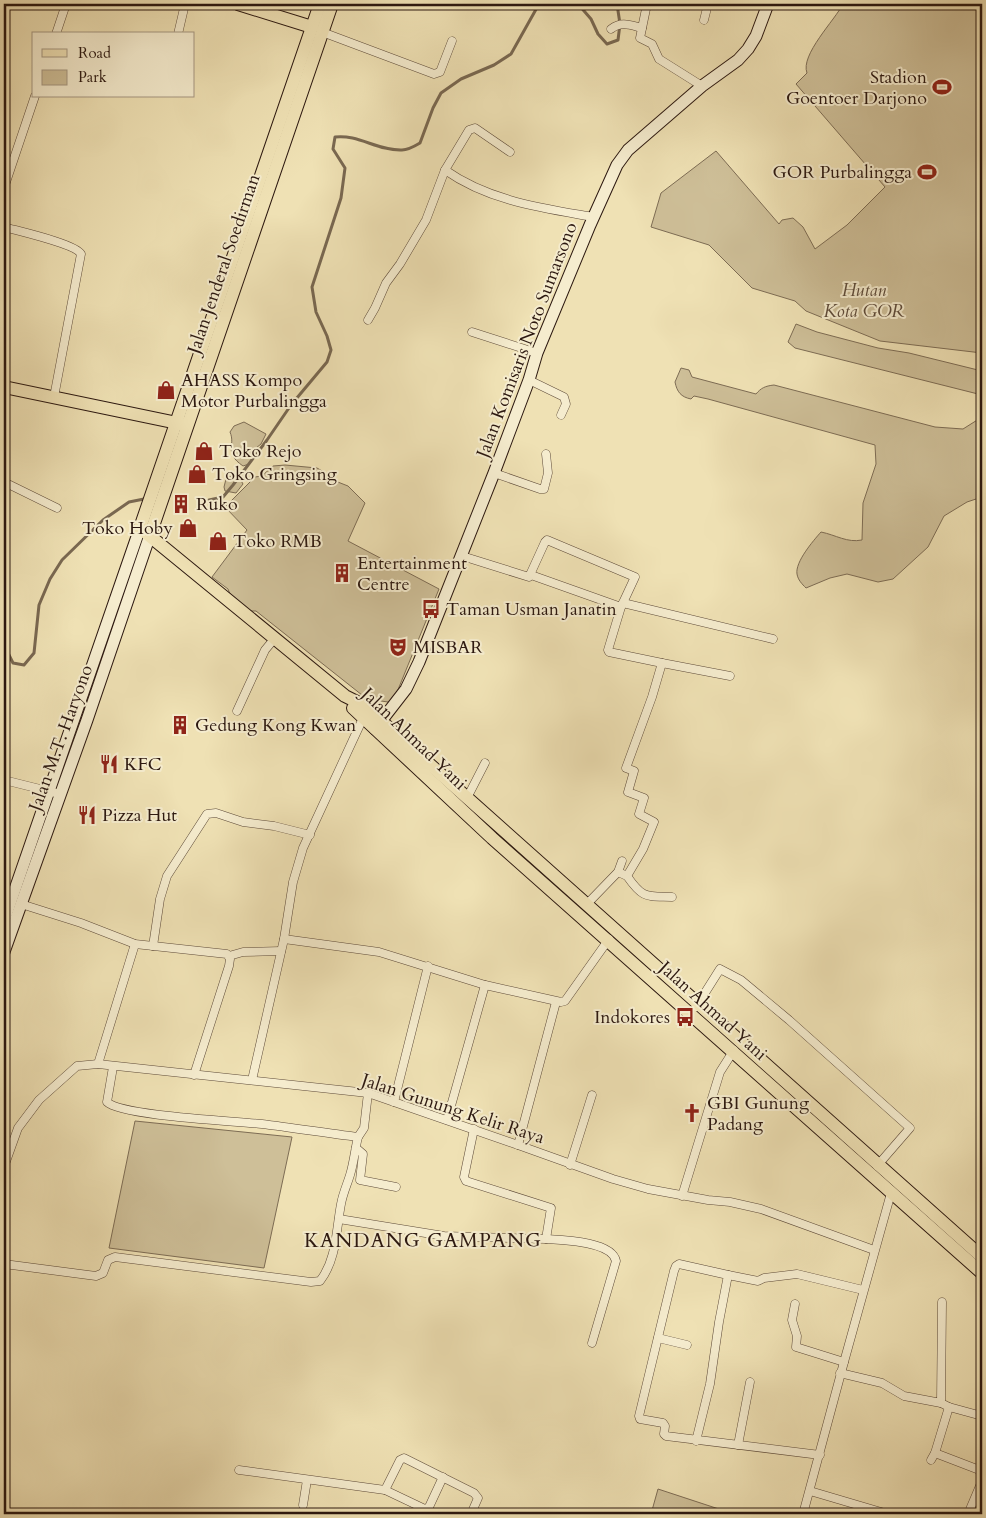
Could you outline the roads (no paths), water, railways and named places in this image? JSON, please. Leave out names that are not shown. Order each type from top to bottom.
[{"type":"main road","points":[[238,4],[317,29]]},
{"type":"main road","name":"Jalan Jenderal Soedirman","points":[[317,29],[320,4]]},
{"type":"main road","name":"Jalan Jenderal Soedirman","points":[[145,532],[317,29],[332,4]]},
{"type":"main road","points":[[4,387],[181,424]]},
{"type":"main road","name":"Jalan Ahmad Yani","points":[[145,532],[345,696],[349,704],[365,713],[492,838],[612,936],[874,1169],[982,1257]]},
{"type":"main road","name":"Jalan Ahmad Yani","points":[[378,725],[467,798],[586,905],[612,936]]},
{"type":"main road","name":"Jalan Ahmad Yani","points":[[874,1169],[891,1193],[982,1273]]},
{"type":"street","points":[[57,32],[66,4]]},
{"type":"street","points":[[178,32],[185,4]]},
{"type":"street","points":[[647,4],[640,38],[652,44],[659,59],[702,86]]},
{"type":"street","points":[[704,20],[708,4]]},
{"type":"street","name":"Jalan Komisaris Noto Sumarsono","points":[[378,725],[394,706],[409,682],[462,556],[529,380],[537,352],[615,170],[628,150],[702,86],[738,60],[756,36],[768,4]]},
{"type":"street","points":[[611,29],[621,24],[642,28]]},
{"type":"street","points":[[317,29],[434,74],[440,72],[452,41]]},
{"type":"street","points":[[4,188],[34,98]]},
{"type":"street","points":[[368,320],[378,303],[386,283],[400,264],[426,220],[445,170],[467,133],[472,128],[475,128],[510,152]]},
{"type":"street","points":[[445,170],[462,182],[506,199],[593,218]]},
{"type":"street","points":[[4,227],[66,244],[78,249],[81,254],[54,397]]},
{"type":"street","points":[[472,332],[537,352]]},
{"type":"street","points":[[529,380],[564,397],[566,404],[561,415]]},
{"type":"street","points":[[494,473],[544,489],[548,473],[546,454]]},
{"type":"street","points":[[4,482],[57,508]]},
{"type":"street","name":"Jalan M.T. Haryono","points":[[4,922],[54,793],[145,532]]},
{"type":"street","points":[[462,556],[527,578],[531,575],[544,542],[548,541],[634,575],[636,578],[622,605],[608,651],[730,676]]},
{"type":"street","points":[[531,575],[622,605],[773,639]]},
{"type":"street","points":[[237,711],[265,650],[275,638]]},
{"type":"street","points":[[627,876],[643,849],[654,822],[639,814],[644,798],[628,792],[634,771],[626,768],[652,697],[662,663]]},
{"type":"street","points":[[252,1080],[284,939],[293,882],[303,848],[365,713]]},
{"type":"street","points":[[467,798],[485,763]]},
{"type":"street","points":[[4,780],[54,793]]},
{"type":"street","name":"Jalan M.T. Haryono","points":[[4,952],[21,904],[54,793]]},
{"type":"street","points":[[153,946],[162,892],[167,876],[207,814],[216,813],[234,820],[310,834]]},
{"type":"street","points":[[586,905],[618,872],[622,861]]},
{"type":"street","points":[[618,872],[627,876],[640,893],[645,896],[672,897]]},
{"type":"street","points":[[21,904],[81,922],[135,944],[225,953],[229,956],[243,952],[281,951]]},
{"type":"street","points":[[284,939],[379,952],[485,985],[556,1002],[565,1001],[612,936]]},
{"type":"street","points":[[98,1064],[135,944]]},
{"type":"street","points":[[194,1075],[229,966],[229,956]]},
{"type":"street","points":[[394,1102],[428,966]]},
{"type":"street","points":[[691,1007],[720,969],[741,980],[816,1043],[910,1128],[874,1169]]},
{"type":"street","points":[[447,1120],[485,985]]},
{"type":"street","points":[[518,1145],[556,1002]]},
{"type":"street","points":[[682,1196],[720,1072],[736,1047]]},
{"type":"street","name":"Jalan Gunung Kelir Raya","points":[[4,1167],[18,1128],[39,1100],[77,1066],[98,1064],[371,1094],[474,1129],[610,1179],[648,1190],[730,1202],[761,1209],[874,1250]]},
{"type":"street","points":[[113,1067],[107,1102],[112,1106],[141,1112],[261,1124],[358,1137]]},
{"type":"street","points":[[4,1264],[96,1276],[102,1273],[108,1260],[115,1257],[320,1281],[328,1266],[342,1219],[343,1193],[358,1150],[358,1137],[364,1128],[371,1094]]},
{"type":"street","points":[[570,1165],[592,1095]]},
{"type":"street","points":[[474,1129],[464,1178],[466,1181],[551,1208],[546,1239]]},
{"type":"street","points":[[358,1150],[363,1156],[359,1177],[361,1181],[396,1187]]},
{"type":"street","points":[[803,1514],[840,1373],[891,1193]]},
{"type":"street","points":[[342,1219],[444,1236],[583,1242],[613,1254],[616,1261],[592,1342]]},
{"type":"street","points":[[820,1455],[666,1436],[663,1423],[639,1418],[677,1265],[758,1280],[766,1277],[802,1274],[863,1290]]},
{"type":"street","points":[[696,1441],[710,1384],[718,1322],[728,1275]]},
{"type":"street","points":[[940,1402],[942,1302]]},
{"type":"street","points":[[795,1304],[792,1320],[797,1336],[796,1347],[844,1362]]},
{"type":"street","points":[[658,1338],[688,1344]]},
{"type":"street","points":[[840,1373],[882,1383],[904,1396],[940,1402],[949,1407],[982,1416]]},
{"type":"street","points":[[738,1445],[750,1382]]},
{"type":"street","points":[[949,1407],[933,1456],[982,1471]]},
{"type":"street","points":[[385,1490],[402,1458],[477,1495],[474,1513]]},
{"type":"street","points":[[239,1470],[385,1490],[416,1506],[427,1508],[443,1477]]},
{"type":"street","points":[[303,1506],[307,1480]]},
{"type":"street","points":[[968,1514],[982,1481]]},
{"type":"street","points":[[810,1491],[888,1514]]},
{"type":"waterway","points":[[209,500],[223,497],[267,440],[291,405],[327,362],[331,350],[316,312],[312,287],[341,198],[345,168],[333,149],[335,137],[352,138],[393,150],[414,147],[420,143],[433,108],[441,93],[461,79],[494,65],[511,54],[539,4]]},
{"type":"waterway","points":[[578,4],[591,19],[598,34],[607,44],[618,40],[620,24],[617,4]]},
{"type":"waterway","points":[[4,645],[13,663],[24,665],[34,653],[39,605],[50,579],[62,560],[103,520],[129,502],[144,499]]},
{"type":"place","name":"Stadion Goentoer Darjono","points":[[942,87]]},
{"type":"place","name":"GOR Purbalingga","points":[[927,172]]},
{"type":"place","name":"AHASS Kompo Motor Purbalingga","points":[[166,390]]},
{"type":"place","name":"Toko Rejo","points":[[204,451]]},
{"type":"place","name":"Toko Gringsing","points":[[197,474]]},
{"type":"place","name":"Ruko","points":[[181,504]]},
{"type":"place","name":"Toko Hoby","points":[[188,528]]},
{"type":"place","name":"Toko RMB","points":[[218,541]]},
{"type":"place","name":"Entertainment Centre","points":[[342,573]]},
{"type":"place","name":"Taman Usman Janatin","points":[[431,609]]},
{"type":"place","name":"MISBAR","points":[[398,647]]},
{"type":"place","name":"Gedung Kong Kwan","points":[[180,725]]},
{"type":"place","name":"KFC","points":[[109,764]]},
{"type":"place","name":"Pizza Hut","points":[[87,815]]},
{"type":"place","name":"Indokores","points":[[685,1017]]},
{"type":"place","name":"GBI Gunung Padang","points":[[692,1113]]},
{"type":"district","name":"KANDANG GAMPANG","points":[[423,1240]]},
{"type":"park label","name":"Hutan Kota GOR","points":[[864,300]]}]
